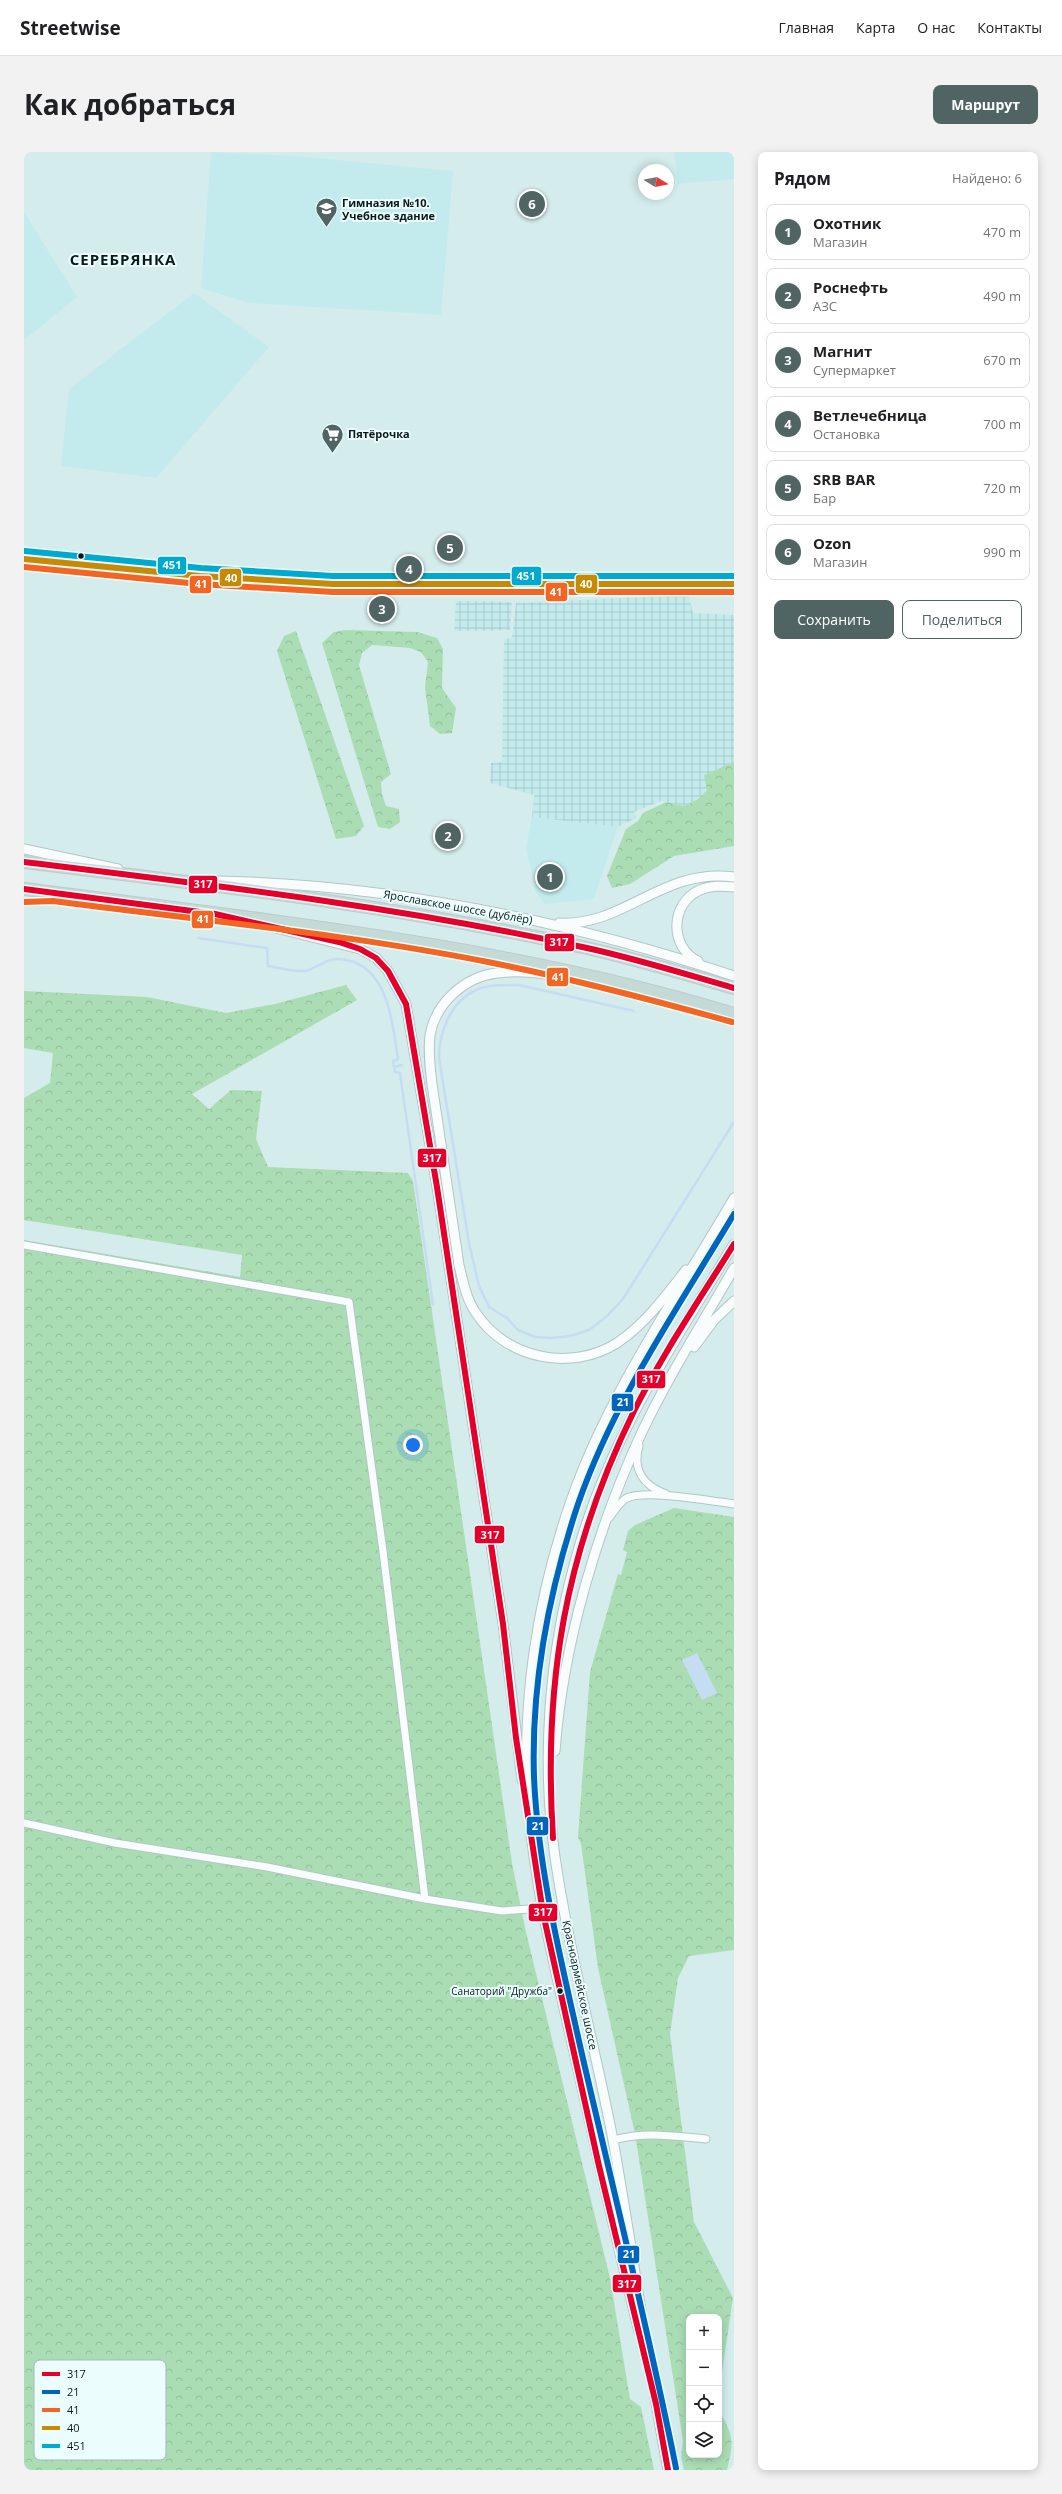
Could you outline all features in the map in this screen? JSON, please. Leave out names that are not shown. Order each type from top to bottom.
[{"type":"highway","points":[[24,862],[175,880],[430,917],[587,948],[734,988]]},
{"type":"highway","points":[[24,889],[401,939],[501,956],[626,984],[734,1014]]},
{"type":"main road","points":[[24,559],[200,576],[334,584],[734,584]]},
{"type":"main road","points":[[24,849],[154,878]]},
{"type":"main road","points":[[535,921],[580,923],[595,920],[669,884],[688,878],[704,875],[734,877]]},
{"type":"main road","name":"Ярославское шоссе (дублёр)","points":[[175,880],[341,888],[441,903],[535,921],[653,950],[734,976]]},
{"type":"main road","points":[[713,969],[692,959],[684,951],[677,931],[679,912],[684,902],[700,890],[710,887],[734,887]]},
{"type":"main road","points":[[24,894],[53,893]]},
{"type":"main road","points":[[215,914],[339,942],[360,949],[376,958],[388,971],[406,1004],[414,1041],[438,1195],[502,1616],[516,1738],[529,1813]]},
{"type":"main road","points":[[626,984],[526,973],[497,973],[477,978],[460,987],[447,999],[436,1016],[430,1034],[429,1056],[432,1084],[459,1265],[466,1293],[476,1313],[501,1340],[521,1351],[560,1359],[583,1357],[605,1349],[637,1328],[664,1299],[716,1229]]},
{"type":"main road","name":"Красноармейское шоссе","points":[[656,2404],[543,1913],[529,1813],[528,1719],[534,1657],[542,1606],[557,1545],[593,1445],[618,1395],[734,1198]]},
{"type":"main road","name":"Красноармейское шоссе","points":[[668,2470],[613,2140],[568,1928],[555,1857],[548,1759],[555,1657],[576,1558],[592,1507],[613,1454],[634,1410],[670,1346],[734,1244]]},
{"type":"main road","points":[[550,1802],[556,1734],[566,1675],[582,1601],[604,1525],[643,1431],[734,1268]]},
{"type":"main road","points":[[673,1375],[714,1320],[734,1301]]},
{"type":"street","points":[[24,1245],[349,1302],[383,1551],[425,1899]]},
{"type":"street","points":[[643,1431],[636,1459],[638,1472],[644,1481],[655,1490],[676,1497]]},
{"type":"street","points":[[604,1525],[627,1498],[637,1496],[676,1497],[734,1504]]},
{"type":"street","points":[[24,1823],[115,1843],[267,1867],[425,1899],[502,1911],[529,1909],[543,1913]]},
{"type":"street","points":[[613,2140],[635,2134],[674,2135],[706,2139]]},
{"type":"shaded area","name":"Гимназия №10. Учебное здание","points":[[211,152],[295,156],[453,171],[441,315],[249,303],[201,288]]},
{"type":"shaded area","points":[[674,152],[734,152],[734,179],[678,184]]},
{"type":"shaded area","points":[[24,212],[77,297],[24,340]]},
{"type":"shaded area","points":[[194,293],[269,347],[156,478],[61,466],[69,389]]},
{"type":"shaded area","points":[[689,595],[693,613],[734,615],[734,762],[705,775],[707,790],[698,799],[685,806],[661,801],[634,812],[636,818],[618,827],[532,817],[534,795],[490,783],[491,763],[502,762],[504,639],[512,638],[516,603]]},
{"type":"shaded area","points":[[456,601],[512,602],[510,630],[454,631]]},
{"type":"shaded area","points":[[532,817],[618,827],[594,899],[545,904],[536,893],[526,848]]},
{"type":"shaded area","points":[[697,1653],[717,1693],[702,1700],[682,1660]]},
{"type":"green space","points":[[345,630],[417,632],[437,638],[443,649],[442,688],[456,708],[452,733],[440,734],[430,726],[425,687],[428,662],[421,652],[410,648],[372,645],[362,653],[359,665],[391,774],[381,782],[382,794],[386,806],[399,809],[400,822],[390,829],[378,827],[322,643],[334,632]]},
{"type":"green space","points":[[296,631],[364,826],[356,836],[336,839],[277,651],[284,636]]},
{"type":"green space","points":[[734,762],[734,846],[674,856],[630,884],[612,888],[607,876],[626,829],[638,821],[643,813],[666,802],[685,806],[698,799],[707,790],[704,775]]},
{"type":"green space","points":[[346,985],[357,1000],[192,1094],[209,1109],[231,1090],[262,1091],[256,1139],[268,1167],[408,1173],[413,1181],[512,1863],[525,1928],[610,2278],[630,2399],[641,2407],[654,2470],[24,2470],[24,1240],[240,1277],[242,1255],[24,1220],[24,1098],[50,1083],[53,1053],[24,1048],[24,991],[147,997],[226,1013],[275,1004]]},
{"type":"green space","points":[[674,1508],[734,1517],[734,1950],[689,1956],[678,1978],[670,2034],[694,2222],[733,2298],[722,2372],[722,2314],[686,2314],[686,2458],[722,2458],[722,2416],[728,2427],[732,2445],[727,2470],[684,2470],[681,2457],[683,2441],[635,2134],[598,1968],[581,1844],[578,1837],[590,1672],[618,1574],[621,1575],[627,1552],[623,1550],[628,1531],[635,1525]]},
{"type":"waterway","points":[[198,938],[267,948],[268,966],[291,970],[305,971],[327,961],[336,959],[353,962],[367,969],[377,981],[384,995],[393,1028],[398,1059],[393,1061],[395,1072],[400,1073],[433,1305]]},
{"type":"waterway","points":[[634,1011],[519,985],[503,985],[481,988],[467,995],[459,1002],[448,1019],[441,1039],[439,1058],[469,1243],[479,1286],[489,1307],[507,1318],[518,1330],[535,1337],[552,1338],[570,1336],[589,1330],[606,1317],[623,1299],[734,1122]]},
{"type":"waterway","points":[[394,1067],[402,1065]]},
{"type":"transit line","name":"451","points":[[25,551],[201,568],[333,576],[734,576]]},
{"type":"transit line","name":"40","points":[[24,559],[200,576],[333,584],[734,584]]},
{"type":"transit line","name":"41","points":[[24,567],[199,584],[333,592],[734,592]]},
{"type":"transit line","name":"317","points":[[24,862],[306,898],[447,920],[606,952],[734,988]]},
{"type":"transit line","name":"317","points":[[24,889],[215,914],[339,942],[360,949],[376,958],[388,971],[406,1004],[437,1187],[503,1624],[516,1738],[543,1913],[599,2166],[656,2404],[668,2470]]},
{"type":"transit line","name":"41","points":[[24,902],[53,901],[273,928],[438,953],[523,969],[583,983],[732,1022]]},
{"type":"transit line","name":"21","points":[[676,2468],[654,2363],[558,1948],[540,1846],[534,1777],[534,1742],[539,1673],[544,1639],[558,1570],[578,1504],[593,1466],[628,1391],[648,1355],[734,1214]]},
{"type":"transit line","name":"317","points":[[553,1838],[551,1781],[552,1725],[556,1672],[564,1619],[575,1567],[591,1515],[610,1463],[634,1411],[669,1347],[734,1244]]},
{"type":"place","name":"Ozon","points":[[532,204]]},
{"type":"place","name":"Гимназия №10. Учебное здание","points":[[327,228]]},
{"type":"place","name":"Пятёрочка","points":[[333,454]]},
{"type":"place","name":"SRB BAR","points":[[450,548]]},
{"type":"place","name":"Ветлечебница","points":[[409,569]]},
{"type":"place","name":"Магнит","points":[[382,609]]},
{"type":"place","name":"Роснефть","points":[[448,836]]},
{"type":"place","name":"Охотник","points":[[550,877]]},
{"type":"place","name":"Санаторий \"Дружба\"","points":[[560,1991]]},
{"type":"district","name":"СЕРЕБРЯНКА","points":[[123,260]]}]
